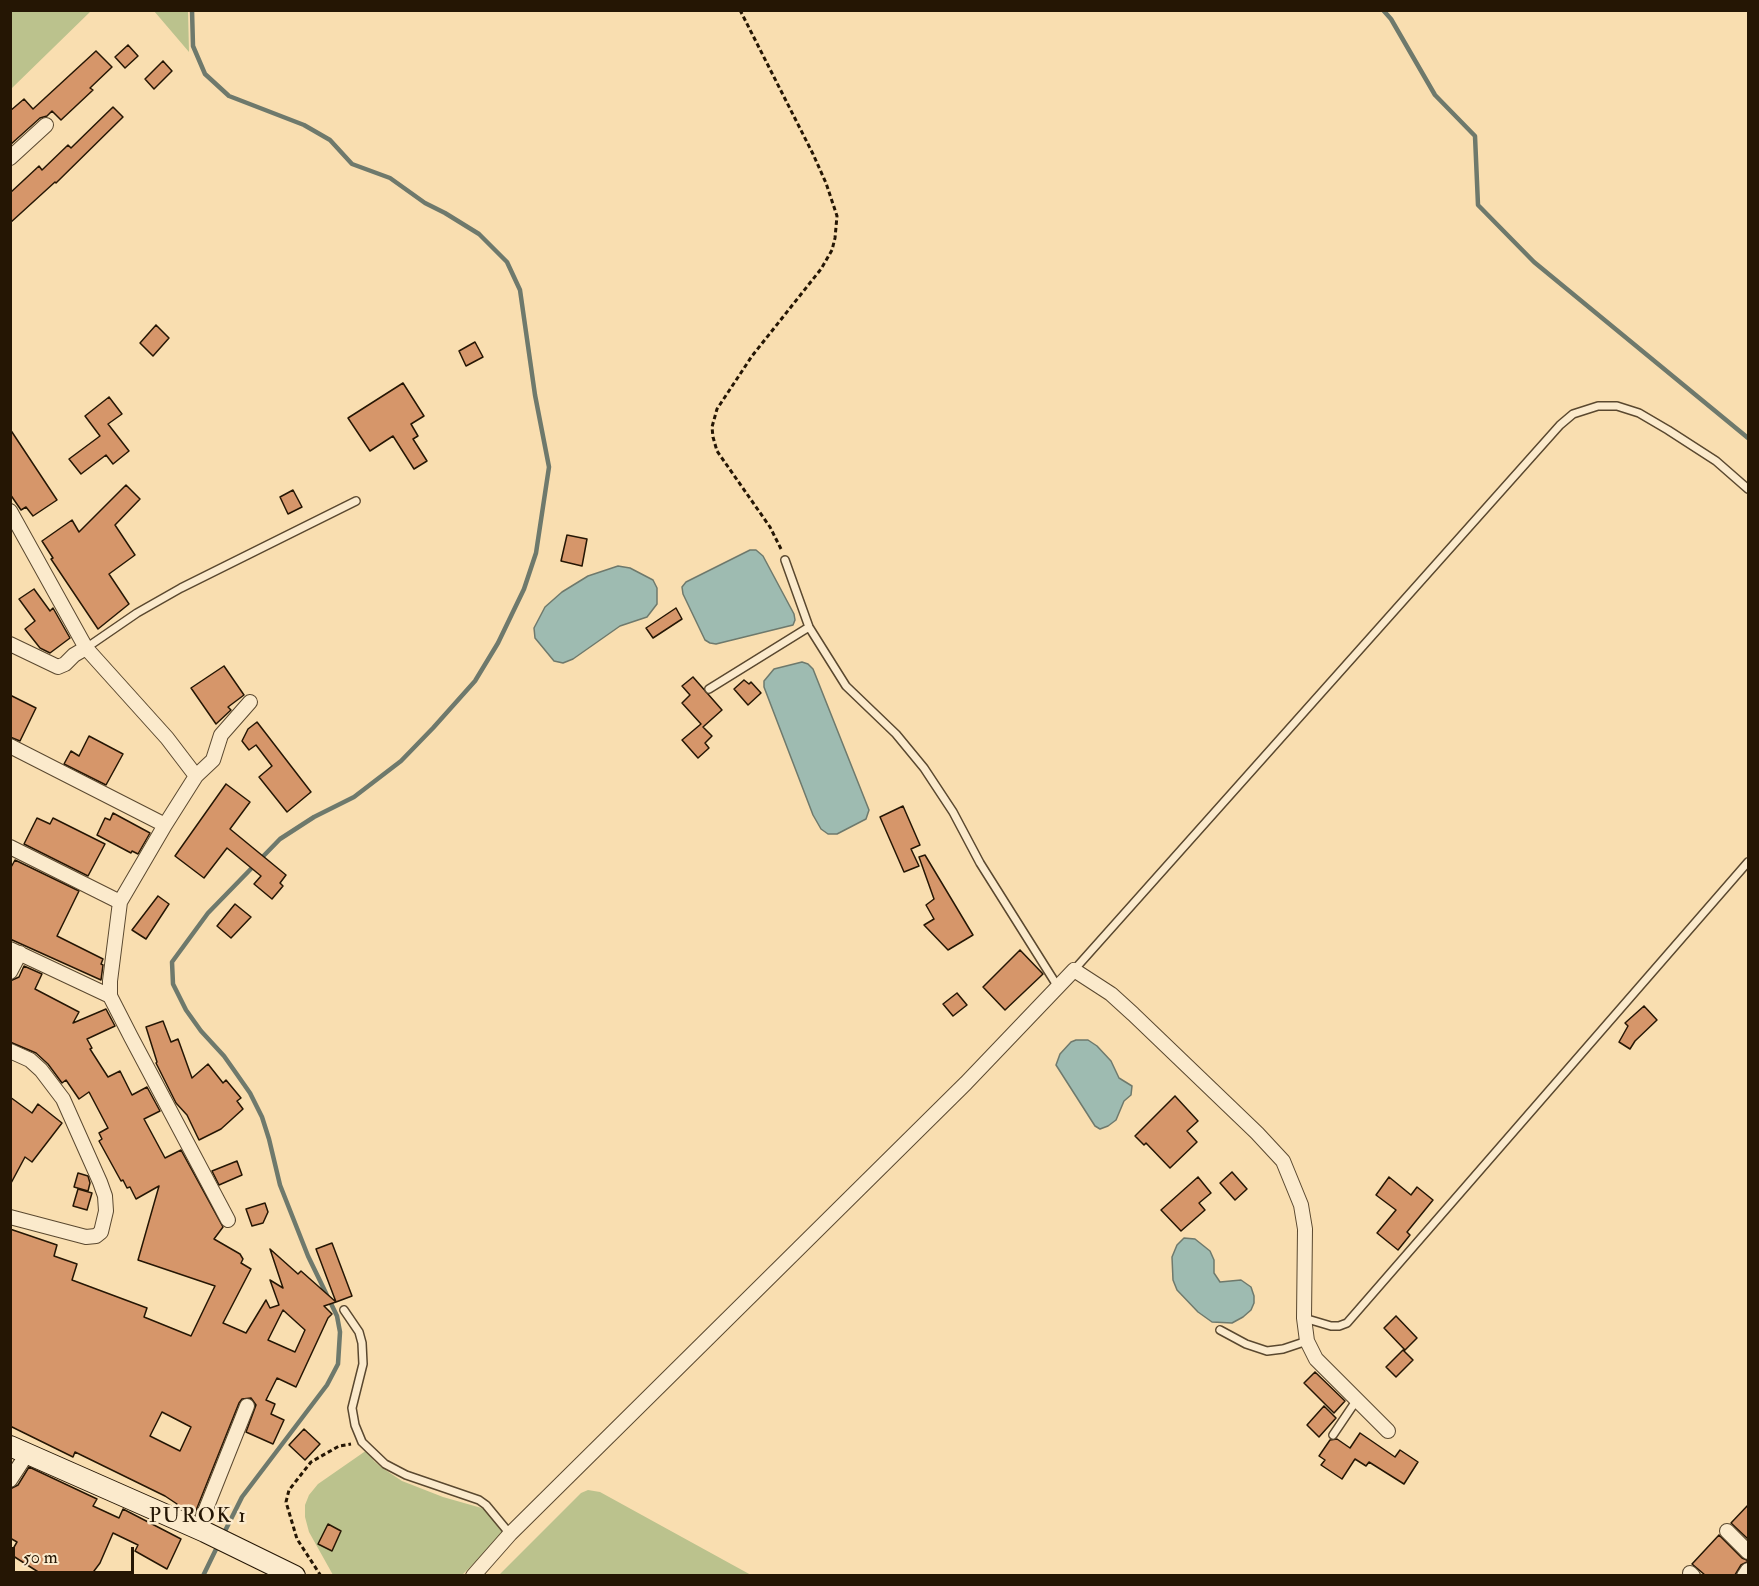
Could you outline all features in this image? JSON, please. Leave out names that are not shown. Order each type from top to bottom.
[{"type":"main road","points":[[19,1450],[202,1531],[288,1574]]},
{"type":"street","points":[[10,158],[46,125]]},
{"type":"street","points":[[10,511],[86,648],[167,738],[196,776]]},
{"type":"street","points":[[10,644],[58,667],[86,648]]},
{"type":"street","points":[[228,1220],[110,996],[120,902],[196,776],[213,760],[221,735],[250,702]]},
{"type":"street","points":[[10,746],[165,825]]},
{"type":"street","points":[[10,847],[120,902]]},
{"type":"street","points":[[10,972],[15,951],[110,996]]},
{"type":"street","points":[[473,1575],[510,1534],[966,1083],[1074,970],[1111,994],[1133,1014],[1257,1133],[1282,1161],[1301,1205],[1305,1229],[1304,1318],[1307,1341],[1316,1359],[1388,1431]]},
{"type":"street","points":[[10,1051],[30,1060],[63,1099],[100,1182],[105,1196],[106,1211],[101,1232],[96,1236],[86,1237],[10,1216]]},
{"type":"street","points":[[202,1531],[247,1406]]},
{"type":"street","points":[[10,1480],[19,1450]]},
{"type":"street","points":[[1727,1531],[1749,1552]]},
{"type":"street","points":[[1744,1575],[1749,1570]]},
{"type":"lane","points":[[1074,970],[1552,434],[1573,414],[1598,406],[1617,406],[1639,413],[1716,461],[1749,489]]},
{"type":"lane","points":[[86,648],[137,613],[182,588],[356,501]]},
{"type":"lane","points":[[785,560],[809,627],[846,686],[896,734],[924,768],[953,812],[980,863],[1058,987]]},
{"type":"lane","points":[[709,689],[809,627]]},
{"type":"lane","points":[[1304,1318],[1331,1326],[1347,1323],[1749,862]]},
{"type":"lane","points":[[344,1310],[363,1343],[363,1364],[352,1408],[355,1425],[362,1442],[385,1464],[486,1505],[510,1534]]},
{"type":"lane","points":[[1220,1330],[1246,1344],[1267,1351],[1307,1341]]},
{"type":"lane","points":[[1333,1435],[1356,1401]]},
{"type":"path","points":[[740,10],[813,154],[837,216],[836,238],[821,269],[752,356],[717,409],[712,427],[717,451],[770,527],[785,560]]},
{"type":"path","points":[[321,1575],[297,1539],[286,1502],[289,1490],[311,1462],[339,1446],[362,1442]]},
{"type":"green space","points":[[11,10],[91,10],[91,11],[11,89]]},
{"type":"green space","points":[[154,11],[188,11],[189,52]]},
{"type":"green space","points":[[367,1450],[374,1461],[402,1481],[443,1497],[485,1509],[502,1529],[503,1535],[462,1575],[333,1575],[309,1532],[305,1505],[309,1495],[318,1484]]},
{"type":"green space","points":[[588,1490],[600,1492],[751,1575],[499,1575],[581,1493]]},
{"type":"water","points":[[750,550],[756,550],[763,556],[794,614],[793,625],[716,644],[710,643],[705,640],[683,594],[682,587],[686,582]]},
{"type":"water","points":[[618,566],[630,568],[653,580],[657,588],[657,604],[647,617],[620,626],[573,659],[563,663],[554,661],[535,638],[534,628],[545,607],[562,592],[588,576]]},
{"type":"water","points":[[802,662],[813,669],[869,810],[866,819],[837,834],[828,834],[821,829],[813,815],[764,687],[764,681],[774,669]]},
{"type":"water","points":[[1076,1040],[1088,1040],[1097,1046],[1111,1061],[1119,1078],[1132,1086],[1131,1095],[1124,1101],[1116,1120],[1100,1129],[1095,1126],[1056,1065],[1060,1054]]},
{"type":"water","points":[[1184,1238],[1195,1239],[1210,1251],[1214,1260],[1214,1273],[1220,1282],[1241,1280],[1251,1287],[1254,1303],[1251,1310],[1243,1317],[1232,1323],[1212,1322],[1198,1312],[1177,1290],[1173,1280],[1172,1257],[1177,1245]]},
{"type":"building","points":[[128,45],[138,56],[125,68],[115,57]]},
{"type":"building","points":[[96,51],[112,67],[90,88],[93,90],[61,120],[52,111],[40,118],[10,145],[10,111],[24,99],[33,109]]},
{"type":"building","points":[[163,61],[172,71],[154,89],[145,79]]},
{"type":"building","points":[[113,107],[123,117],[56,183],[10,223],[10,193],[39,166],[42,170],[68,145],[71,148]]},
{"type":"building","points":[[156,325],[169,338],[153,356],[140,343]]},
{"type":"building","points":[[475,342],[483,357],[466,366],[459,351]]},
{"type":"building","points":[[403,383],[424,416],[411,424],[418,436],[413,439],[427,461],[414,469],[393,436],[370,451],[348,418]]},
{"type":"building","points":[[109,397],[122,414],[108,424],[129,451],[113,464],[106,455],[81,474],[69,459],[100,436],[85,416]]},
{"type":"building","points":[[10,429],[57,500],[33,516],[26,507],[21,510],[10,494]]},
{"type":"building","points":[[126,485],[140,499],[115,525],[135,555],[109,574],[129,604],[98,629],[51,559],[53,558],[42,541],[72,520],[79,532]]},
{"type":"building","points":[[293,490],[302,507],[288,514],[280,497]]},
{"type":"building","points":[[567,535],[587,539],[582,566],[561,561]]},
{"type":"building","points":[[34,589],[50,611],[53,608],[70,638],[50,653],[40,648],[25,629],[35,621],[19,599]]},
{"type":"building","points":[[676,608],[682,619],[653,638],[646,628]]},
{"type":"building","points":[[224,666],[244,695],[228,707],[231,710],[216,724],[191,688]]},
{"type":"building","points":[[693,677],[722,710],[703,727],[712,736],[705,743],[709,748],[698,758],[682,740],[701,724],[682,703],[690,695],[682,686]]},
{"type":"building","points":[[744,680],[749,684],[751,682],[761,693],[748,705],[734,689]]},
{"type":"building","points":[[10,695],[36,708],[20,741],[10,737]]},
{"type":"building","points":[[257,722],[311,792],[287,812],[259,777],[272,766],[256,745],[249,750],[242,741],[248,729]]},
{"type":"building","points":[[89,736],[123,754],[106,785],[64,764],[71,751],[79,756]]},
{"type":"building","points":[[226,784],[250,802],[230,829],[286,875],[280,883],[283,886],[272,899],[254,884],[261,876],[227,848],[204,878],[175,856]]},
{"type":"building","points":[[903,806],[920,845],[911,849],[919,866],[904,872],[880,817]]},
{"type":"building","points":[[113,813],[150,833],[138,854],[132,851],[131,853],[97,835],[105,818],[110,820]]},
{"type":"building","points":[[37,818],[50,824],[53,818],[105,844],[88,876],[24,844]]},
{"type":"building","points":[[925,855],[973,935],[948,950],[924,925],[934,919],[926,905],[934,899],[919,857]]},
{"type":"building","points":[[15,860],[79,891],[57,936],[103,959],[101,980],[10,939],[10,869]]},
{"type":"building","points":[[158,896],[169,904],[146,939],[132,930]]},
{"type":"building","points":[[235,904],[251,917],[231,938],[217,926]]},
{"type":"building","points":[[1020,950],[1043,974],[1005,1010],[983,987]]},
{"type":"building","points":[[24,966],[42,974],[35,989],[79,1012],[73,1023],[106,1009],[115,1026],[87,1039],[92,1048],[90,1049],[108,1077],[120,1071],[132,1095],[147,1087],[160,1111],[144,1119],[165,1158],[181,1150],[223,1227],[214,1239],[240,1254],[243,1259],[241,1263],[251,1269],[223,1323],[246,1333],[266,1300],[270,1308],[279,1305],[270,1280],[283,1288],[270,1249],[298,1274],[301,1271],[336,1302],[324,1306],[332,1314],[328,1318],[296,1387],[277,1378],[266,1400],[275,1404],[271,1414],[284,1420],[273,1444],[246,1432],[256,1405],[251,1398],[242,1399],[195,1513],[176,1506],[177,1504],[165,1496],[75,1452],[73,1457],[10,1426],[10,1229],[57,1245],[54,1256],[77,1264],[72,1280],[147,1308],[144,1317],[191,1336],[215,1286],[138,1260],[159,1186],[136,1199],[130,1187],[127,1188],[123,1180],[121,1181],[99,1141],[102,1139],[99,1133],[108,1128],[89,1092],[79,1099],[66,1080],[62,1083],[48,1064],[36,1053],[10,1042],[10,981],[19,977]],"holes":[[[283,1310],[305,1330],[295,1352],[268,1340]],[[162,1412],[191,1427],[180,1451],[150,1436]]]},
{"type":"building","points":[[957,993],[967,1005],[953,1016],[943,1004]]},
{"type":"building","points":[[1644,1006],[1657,1020],[1630,1049],[1619,1042],[1628,1026],[1625,1023]]},
{"type":"building","points":[[163,1021],[171,1042],[178,1039],[192,1078],[208,1064],[223,1083],[226,1080],[241,1098],[237,1101],[243,1109],[221,1129],[199,1140],[187,1115],[176,1103],[156,1063],[146,1027]]},
{"type":"building","points":[[1175,1096],[1198,1121],[1187,1131],[1197,1142],[1170,1168],[1146,1143],[1144,1145],[1135,1136]]},
{"type":"building","points":[[10,1097],[32,1113],[38,1104],[62,1123],[32,1162],[25,1157],[10,1185]]},
{"type":"building","points":[[237,1161],[242,1175],[219,1185],[212,1171]]},
{"type":"building","points":[[1232,1172],[1247,1189],[1235,1200],[1220,1183]]},
{"type":"building","points":[[78,1173],[88,1176],[90,1183],[88,1191],[74,1187]]},
{"type":"building","points":[[1198,1177],[1211,1193],[1199,1203],[1205,1210],[1181,1231],[1161,1210]]},
{"type":"building","points":[[1389,1177],[1411,1195],[1417,1187],[1433,1200],[1407,1232],[1410,1235],[1398,1250],[1377,1233],[1396,1210],[1376,1195]]},
{"type":"building","points":[[78,1189],[92,1193],[87,1210],[73,1206]]},
{"type":"building","points":[[265,1203],[268,1212],[263,1223],[252,1226],[246,1209]]},
{"type":"building","points":[[332,1243],[352,1296],[336,1302],[316,1249]]},
{"type":"building","points":[[1396,1316],[1417,1338],[1405,1350],[1384,1328]]},
{"type":"building","points":[[1403,1350],[1413,1360],[1396,1377],[1386,1367]]},
{"type":"building","points":[[1315,1372],[1345,1401],[1334,1413],[1304,1383]]},
{"type":"building","points":[[1324,1406],[1336,1418],[1319,1437],[1307,1425]]},
{"type":"building","points":[[304,1429],[320,1444],[305,1460],[289,1445]]},
{"type":"building","points":[[1360,1433],[1395,1457],[1400,1450],[1418,1462],[1404,1484],[1369,1462],[1366,1466],[1355,1459],[1342,1479],[1321,1465],[1325,1460],[1319,1456],[1330,1440],[1337,1439],[1350,1448]]},
{"type":"building","points":[[29,1467],[97,1499],[93,1506],[119,1518],[123,1509],[181,1539],[167,1569],[135,1551],[138,1545],[113,1533],[100,1563],[91,1575],[43,1575],[10,1554],[17,1542],[10,1538],[10,1489],[18,1485]]},
{"type":"building","points":[[1749,1504],[1749,1540],[1731,1523]]},
{"type":"building","points":[[328,1524],[341,1531],[332,1551],[318,1544]]},
{"type":"building","points":[[1719,1535],[1742,1558],[1749,1561],[1741,1565],[1735,1575],[1705,1575],[1692,1564]]},
{"type":"waterway","points":[[192,10],[193,46],[205,74],[229,96],[304,125],[330,140],[352,164],[390,178],[425,203],[479,234],[507,262],[520,290],[535,395],[549,467],[536,553],[524,589],[498,643],[475,681],[401,761],[354,797],[314,817],[280,839],[208,913],[172,962],[173,984],[186,1010],[201,1031],[224,1056],[250,1093],[262,1117],[280,1185],[308,1256],[337,1316],[340,1332],[338,1364],[327,1385],[242,1497],[223,1535]]},
{"type":"waterway","points":[[1383,10],[1391,19],[1435,95],[1475,136],[1478,205],[1534,262],[1748,438]]},
{"type":"waterway","points":[[203,1576],[219,1543]]},
{"type":"district","name":"PUROK 1","points":[[198,1517]]}]
